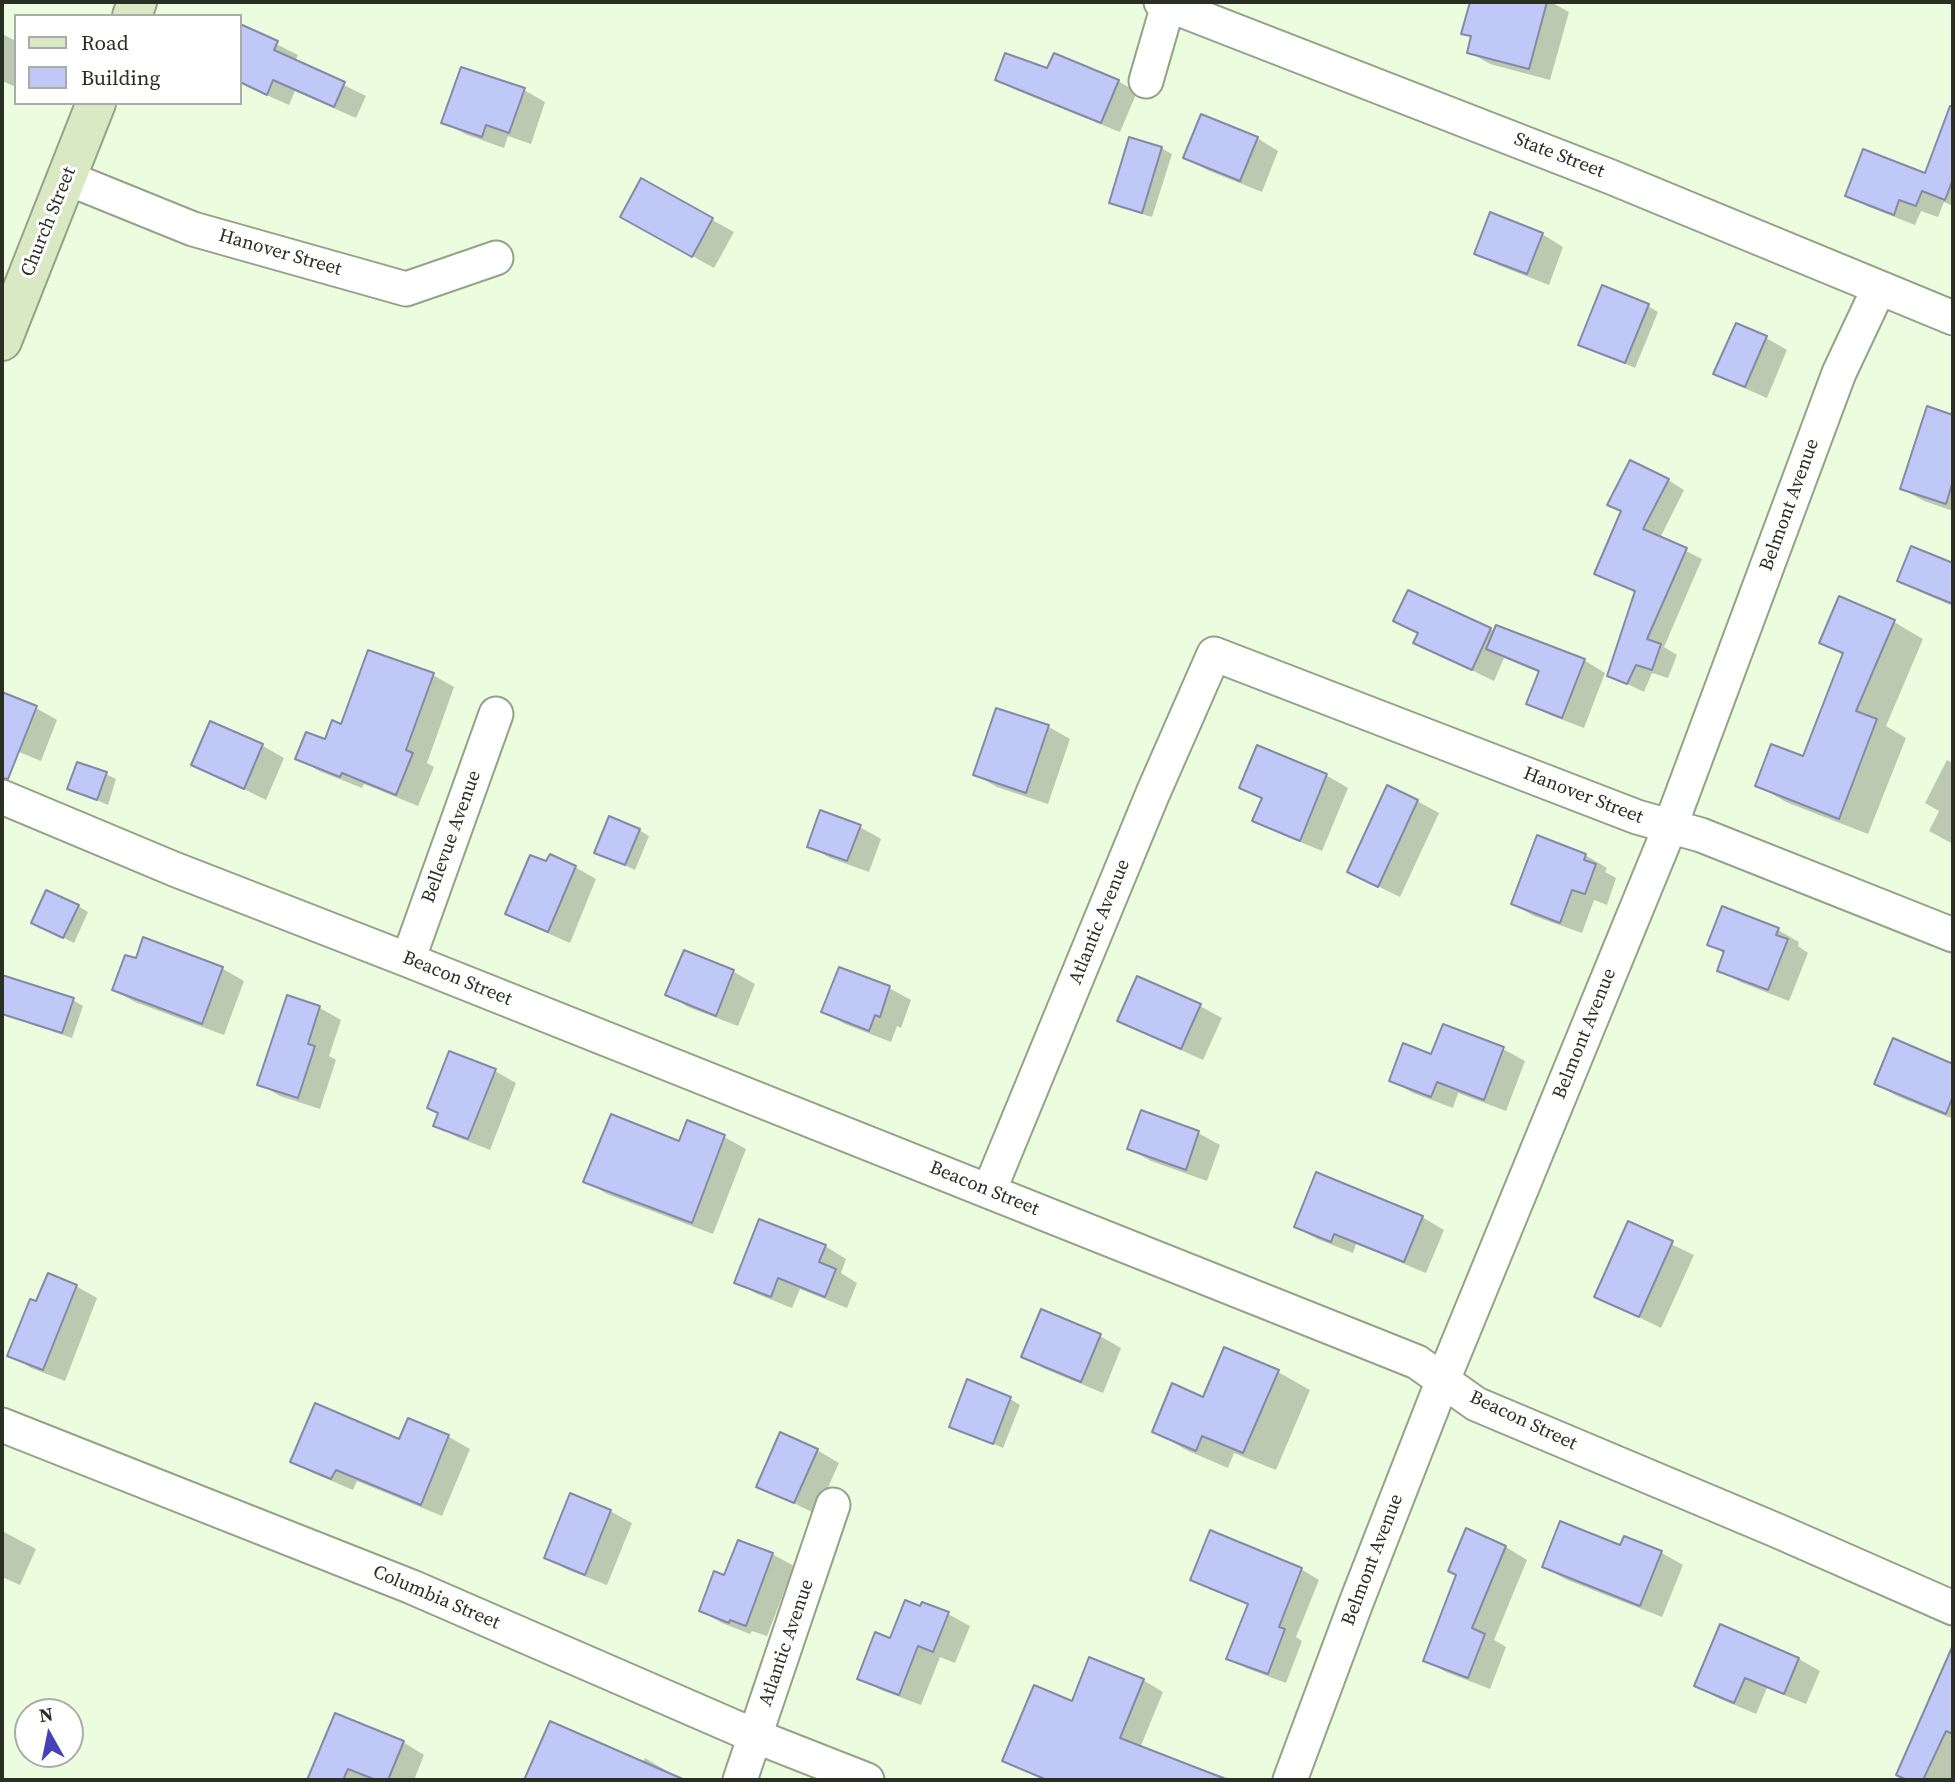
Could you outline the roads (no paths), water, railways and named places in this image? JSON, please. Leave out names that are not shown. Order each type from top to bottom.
[{"type":"main road","name":"Church Street","points":[[2,341],[95,105]]},
{"type":"street","points":[[1146,81],[1165,3]]},
{"type":"street","name":"State Street","points":[[1165,3],[1611,177],[1953,318]]},
{"type":"street","name":"Hanover Street","points":[[66,178],[194,229],[406,289],[496,258]]},
{"type":"street","name":"Belmont Avenue","points":[[1290,1780],[1443,1380],[1670,827],[1839,373],[1880,288]]},
{"type":"street","name":"Hanover Street","points":[[1214,654],[1637,817],[1701,835],[1953,935]]},
{"type":"street","name":"Atlantic Avenue","points":[[989,1191],[1153,793],[1214,654]]},
{"type":"street","name":"Bellevue Avenue","points":[[408,960],[496,714]]},
{"type":"street","name":"Beacon Street","points":[[2,797],[174,869],[1417,1362],[1476,1404],[1953,1608]]},
{"type":"street","name":"Columbia Street","points":[[2,1425],[412,1587],[755,1736],[867,1780]]},
{"type":"street","name":"Atlantic Avenue","points":[[740,1780],[833,1505]]}]
